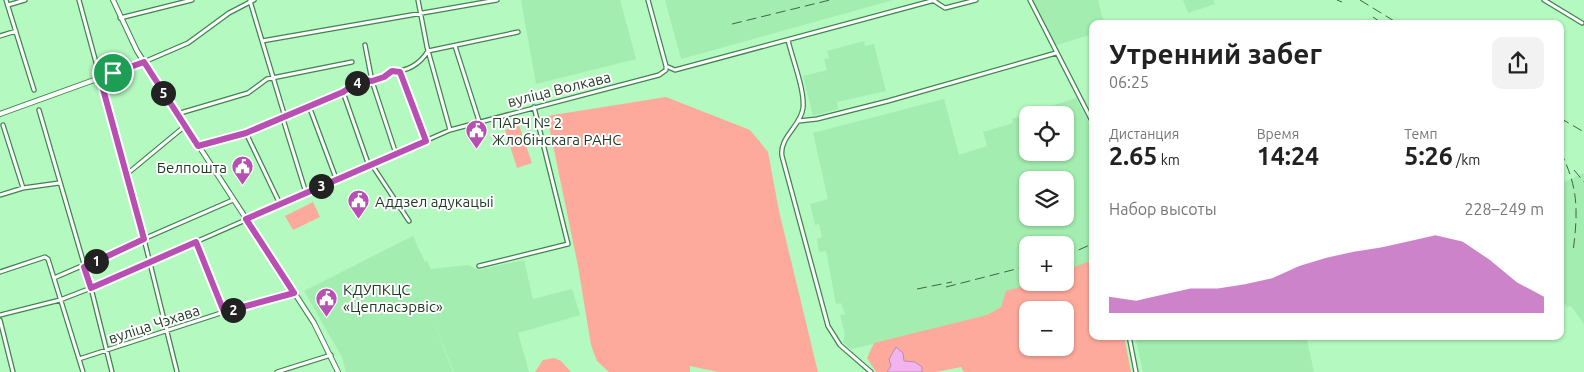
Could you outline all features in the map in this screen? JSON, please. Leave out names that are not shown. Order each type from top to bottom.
[{"type":"main road","points":[[113,0],[120,18],[144,62],[294,293],[331,354],[338,372]]},
{"type":"main road","points":[[0,114],[144,62]]},
{"type":"street","points":[[6,0],[34,90]]},
{"type":"street","points":[[8,5],[25,0]]},
{"type":"street","points":[[79,0],[127,174],[177,372]]},
{"type":"street","points":[[120,18],[192,0]]},
{"type":"street","points":[[418,0],[428,51],[450,130]]},
{"type":"street","points":[[262,41],[497,0]]},
{"type":"street","points":[[648,0],[666,66],[675,70],[934,0],[945,8],[976,0]]},
{"type":"street","points":[[1030,0],[1089,115]]},
{"type":"street","points":[[1544,0],[1582,22]]},
{"type":"street","points":[[144,62],[188,44],[221,18],[252,1],[306,194]]},
{"type":"street","points":[[0,36],[16,31]]},
{"type":"street","points":[[198,146],[246,133],[284,118],[343,92],[361,80],[372,81],[384,77],[392,71],[400,72],[421,62],[428,51],[518,32]]},
{"type":"street","points":[[788,40],[803,99],[803,107],[799,121],[784,142],[782,152],[828,326],[840,345],[871,372]]},
{"type":"street","points":[[365,44],[372,81],[396,154]]},
{"type":"street","points":[[455,46],[479,122]]},
{"type":"street","points":[[799,121],[817,119],[1056,53]]},
{"type":"street","points":[[177,114],[248,94],[273,78],[352,62]]},
{"type":"street","name":"вуліца Волкава","points":[[0,315],[60,300],[91,288],[450,130],[659,75],[666,70],[666,66]]},
{"type":"street","points":[[400,72],[426,141]]},
{"type":"street","points":[[343,92],[371,166],[409,220]]},
{"type":"street","points":[[309,106],[337,181]]},
{"type":"street","points":[[479,266],[568,244],[534,107]]},
{"type":"street","points":[[39,110],[91,288],[112,372]]},
{"type":"street","points":[[3,125],[23,188]]},
{"type":"street","points":[[127,174],[185,126]]},
{"type":"street","points":[[246,133],[280,204]]},
{"type":"street","points":[[0,195],[23,188],[59,183]]},
{"type":"street","points":[[54,278],[84,267],[234,200]]},
{"type":"street","points":[[196,242],[224,312]]},
{"type":"street","points":[[0,272],[45,257],[48,259],[83,372]]},
{"type":"street","name":"вуліца Чэхава","points":[[79,359],[224,312],[294,293]]},
{"type":"street","points":[[0,320],[13,372]]},
{"type":"street","points":[[1130,340],[1136,372]]},
{"type":"street","points":[[277,372],[331,354]]},
{"type":"street","points":[[294,367],[294,372]]},
{"type":"shaded area","points":[[521,0],[620,0],[636,59],[536,84]]},
{"type":"shaded area","points":[[665,0],[893,0],[681,59]]},
{"type":"shaded area","points":[[1033,0],[1098,0],[1103,20],[1089,20],[1089,35],[1054,46]]},
{"type":"shaded area","points":[[1183,0],[1213,0],[1215,4],[1188,13]]},
{"type":"shaded area","points":[[864,41],[865,46],[874,44],[886,91],[837,102],[838,109],[813,116],[803,76],[827,70],[824,59],[829,58],[827,51]]},
{"type":"shaded area","points":[[666,97],[750,130],[768,152],[779,211],[818,372],[718,372],[690,366],[690,372],[609,372],[597,361],[591,345],[578,266],[547,116]]},
{"type":"shaded area","points":[[1076,98],[1089,123],[1089,261],[1074,268],[1074,236],[1019,236],[1019,291],[1033,291],[1009,311],[851,349],[843,342],[845,334],[840,315],[845,314],[841,303],[836,304],[826,251],[819,252],[817,239],[822,237],[819,224],[815,225],[810,204],[828,199],[813,133],[944,99],[959,155],[987,146],[983,132],[1013,123],[1012,119],[1019,117],[1019,161],[1074,161],[1074,106],[1052,106]]},
{"type":"shaded area","points":[[519,125],[532,163],[517,168],[505,130]]},
{"type":"shaded area","points":[[1584,173],[1584,324],[1571,306],[1567,307],[1564,303],[1564,182]]},
{"type":"shaded area","points":[[313,202],[320,217],[293,230],[285,216]]},
{"type":"shaded area","points":[[413,236],[425,262],[427,261],[431,269],[468,265],[479,270],[524,260],[533,299],[572,289],[580,315],[518,333],[529,372],[454,372],[428,309],[453,372],[346,372],[342,357],[304,291]]},
{"type":"shaded area","points":[[1089,261],[1089,340],[1125,340],[1131,372],[964,372],[961,367],[936,372],[876,372],[867,358],[874,343],[987,315],[1001,307],[1006,291],[1019,288],[1019,291],[1074,291],[1074,267]]},
{"type":"shaded area","points":[[1136,340],[1307,340],[1314,372],[1143,372]]},
{"type":"shaded area","points":[[896,347],[903,353],[904,361],[915,362],[922,367],[922,372],[887,372],[891,366],[889,359]]},
{"type":"shaded area","points":[[554,358],[561,361],[571,372],[535,372],[543,360]]},
{"type":"railway","points":[[732,24],[830,0]]},
{"type":"railway","points":[[1337,0],[1342,2]]},
{"type":"railway","points":[[1360,0],[1392,20]]},
{"type":"railway","points":[[1373,17],[1377,20]]},
{"type":"railway","points":[[1564,120],[1584,132]]},
{"type":"railway","points":[[1564,160],[1571,177],[1576,200],[1573,252]]},
{"type":"railway","points":[[1574,170],[1584,182]]},
{"type":"railway","points":[[1074,252],[1089,245]]},
{"type":"railway","points":[[946,287],[1019,268]]},
{"type":"railway","points":[[917,289],[952,282]]},
{"type":"place","name":"ПАРЧ № 2 Жлобінскага РАНС","points":[[476,150]]},
{"type":"place","name":"Белпошта","points":[[243,186]]},
{"type":"place","name":"Аддзел адукацыі","points":[[359,220]]},
{"type":"place","name":"КДУПКЦС «Цепласэрвіс»","points":[[327,317]]},
{"type":"route","points":[[144,62],[198,146],[246,133],[283,119],[343,92],[361,80],[372,81],[384,77],[392,71],[400,72],[426,141],[246,219],[294,293],[224,312],[196,242],[91,288],[84,267],[144,239],[100,78],[113,73],[144,62]]}]
